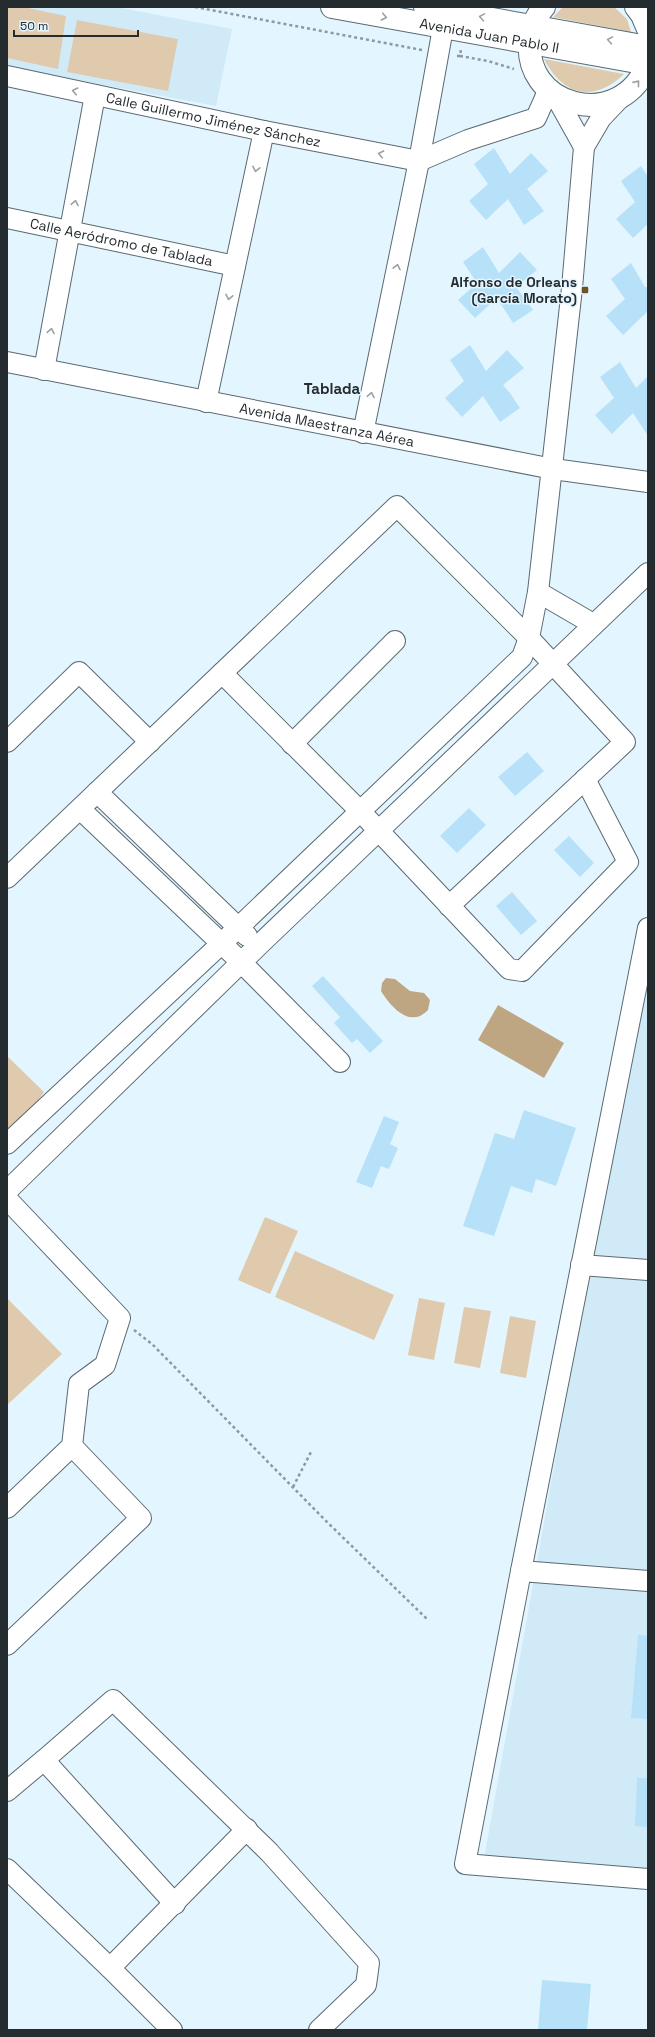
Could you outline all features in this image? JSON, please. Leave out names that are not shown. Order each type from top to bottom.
[{"type":"main road","name":"Avenida Juan Pablo II","points":[[332,7],[443,28],[648,47]]},
{"type":"main road","name":"Avenida Juan Pablo II","points":[[425,7],[531,35],[648,63]]},
{"type":"main road","points":[[544,7],[531,35],[532,63],[540,81],[552,92],[570,103],[587,106],[604,104],[620,98],[632,89],[642,77],[648,63]]},
{"type":"main road","points":[[636,7],[642,15],[648,29]]},
{"type":"street","points":[[363,433],[419,161],[443,28]]},
{"type":"street","name":"Calle Guillermo Jiménez Sánchez","points":[[7,76],[264,131],[419,161]]},
{"type":"street","points":[[419,161],[468,140],[536,118],[552,92],[584,147]]},
{"type":"street","points":[[44,370],[95,95]]},
{"type":"street","points":[[7,1144],[238,928],[522,657],[529,638],[538,592],[572,288],[584,147],[601,118],[620,98]]},
{"type":"street","points":[[206,402],[264,131]]},
{"type":"street","name":"Calle Aeródromo de Tablada","points":[[7,218],[235,266]]},
{"type":"street","name":"Avenida Maestranza Aérea","points":[[7,362],[552,469],[648,482]]},
{"type":"street","points":[[7,878],[397,506],[529,638],[625,742],[449,906]]},
{"type":"street","points":[[7,1191],[241,962],[552,663],[648,573]]},
{"type":"street","points":[[538,592],[593,624]]},
{"type":"street","points":[[292,744],[396,641]]},
{"type":"street","points":[[7,742],[79,672],[150,742]]},
{"type":"street","points":[[222,673],[360,811],[509,969],[522,971],[628,862],[585,779]]},
{"type":"street","points":[[98,792],[258,946]]},
{"type":"street","points":[[80,809],[241,962],[340,1062]]},
{"type":"street","points":[[648,928],[521,1571],[465,1864],[648,1879]]},
{"type":"street","points":[[7,1199],[120,1318],[105,1365],[80,1384],[72,1446],[7,1508]]},
{"type":"street","points":[[581,1265],[648,1270]]},
{"type":"street","points":[[7,1645],[141,1518],[72,1446]]},
{"type":"street","points":[[521,1571],[648,1581]]},
{"type":"street","points":[[7,1791],[113,1700],[247,1829],[369,1963],[366,1985],[319,2030]]},
{"type":"street","points":[[44,1760],[175,1904]]},
{"type":"street","points":[[110,1968],[175,1904],[247,1829]]},
{"type":"street","points":[[7,1869],[172,2030]]},
{"type":"path","points":[[195,7],[439,53],[460,56],[462,46]]},
{"type":"path","points":[[120,1318],[152,1344],[293,1487],[428,1620]]},
{"type":"path","points":[[293,1487],[312,1450]]},
{"type":"shaded area","points":[[7,7],[116,7],[232,29],[216,106],[7,67]]},
{"type":"shaded area","points":[[7,7],[23,7],[66,16],[58,69],[7,58]]},
{"type":"shaded area","points":[[563,7],[614,7],[627,19],[631,32],[553,17]]},
{"type":"shaded area","points":[[77,20],[178,39],[168,91],[67,72]]},
{"type":"shaded area","points":[[544,59],[624,74],[613,83],[602,89],[591,92],[580,91],[570,88],[560,81]]},
{"type":"shaded area","points":[[648,977],[648,1873],[484,1859],[591,1259]]},
{"type":"shaded area","points":[[386,978],[395,979],[410,991],[424,993],[430,1000],[428,1010],[421,1015],[414,1017],[408,1017],[402,1014],[390,1003],[381,991],[382,983]]},
{"type":"shaded area","points":[[498,1005],[564,1043],[544,1078],[478,1040]]},
{"type":"shaded area","points":[[7,1056],[44,1092],[14,1138],[7,1138]]},
{"type":"shaded area","points":[[265,1217],[298,1231],[270,1294],[238,1280]]},
{"type":"shaded area","points":[[295,1251],[394,1295],[374,1340],[275,1297]]},
{"type":"shaded area","points":[[7,1298],[62,1354],[7,1405]]},
{"type":"shaded area","points":[[419,1298],[445,1303],[434,1360],[408,1355]]},
{"type":"shaded area","points":[[464,1307],[491,1311],[480,1368],[454,1363]]},
{"type":"shaded area","points":[[510,1316],[536,1321],[526,1378],[500,1373]]},
{"type":"building","points":[[494,148],[510,174],[531,153],[548,171],[527,189],[544,211],[524,225],[508,199],[486,220],[469,201],[488,184],[474,164]]},
{"type":"building","points":[[641,166],[648,177],[648,224],[633,238],[616,219],[635,202],[621,181]]},
{"type":"building","points":[[483,247],[499,273],[520,252],[537,270],[516,287],[533,310],[513,323],[497,298],[475,318],[458,300],[477,283],[463,262]]},
{"type":"building","points":[[631,263],[645,287],[648,287],[648,311],[623,335],[606,316],[625,299],[611,279]]},
{"type":"building","points":[[470,345],[486,371],[507,350],[524,368],[503,385],[520,408],[500,422],[483,396],[462,417],[445,398],[464,381],[450,360]]},
{"type":"building","points":[[620,362],[636,388],[648,376],[648,436],[633,413],[612,434],[595,415],[614,398],[600,377]]},
{"type":"building","points":[[527,752],[544,771],[515,796],[498,777]]},
{"type":"building","points":[[469,808],[486,825],[457,853],[440,836]]},
{"type":"building","points":[[569,836],[594,863],[580,877],[554,850]]},
{"type":"building","points":[[512,892],[537,921],[521,935],[496,906]]},
{"type":"building","points":[[323,976],[383,1041],[370,1053],[357,1039],[352,1043],[334,1023],[340,1017],[312,986]]},
{"type":"building","points":[[524,1110],[576,1128],[556,1186],[536,1179],[532,1193],[511,1186],[494,1236],[463,1226],[495,1133],[514,1139]]},
{"type":"building","points":[[384,1116],[399,1122],[390,1144],[398,1148],[389,1169],[381,1166],[372,1188],[356,1182]]},
{"type":"building","points":[[638,1635],[648,1636],[648,1719],[631,1718]]},
{"type":"building","points":[[637,1778],[648,1778],[648,1827],[635,1826]]},
{"type":"building","points":[[542,1980],[591,1984],[587,2030],[538,2030]]},
{"type":"place","name":"Alfonso de Orleans (García Morato)","points":[[585,290]]},
{"type":"district","name":"Tablada","points":[[332,388]]}]
